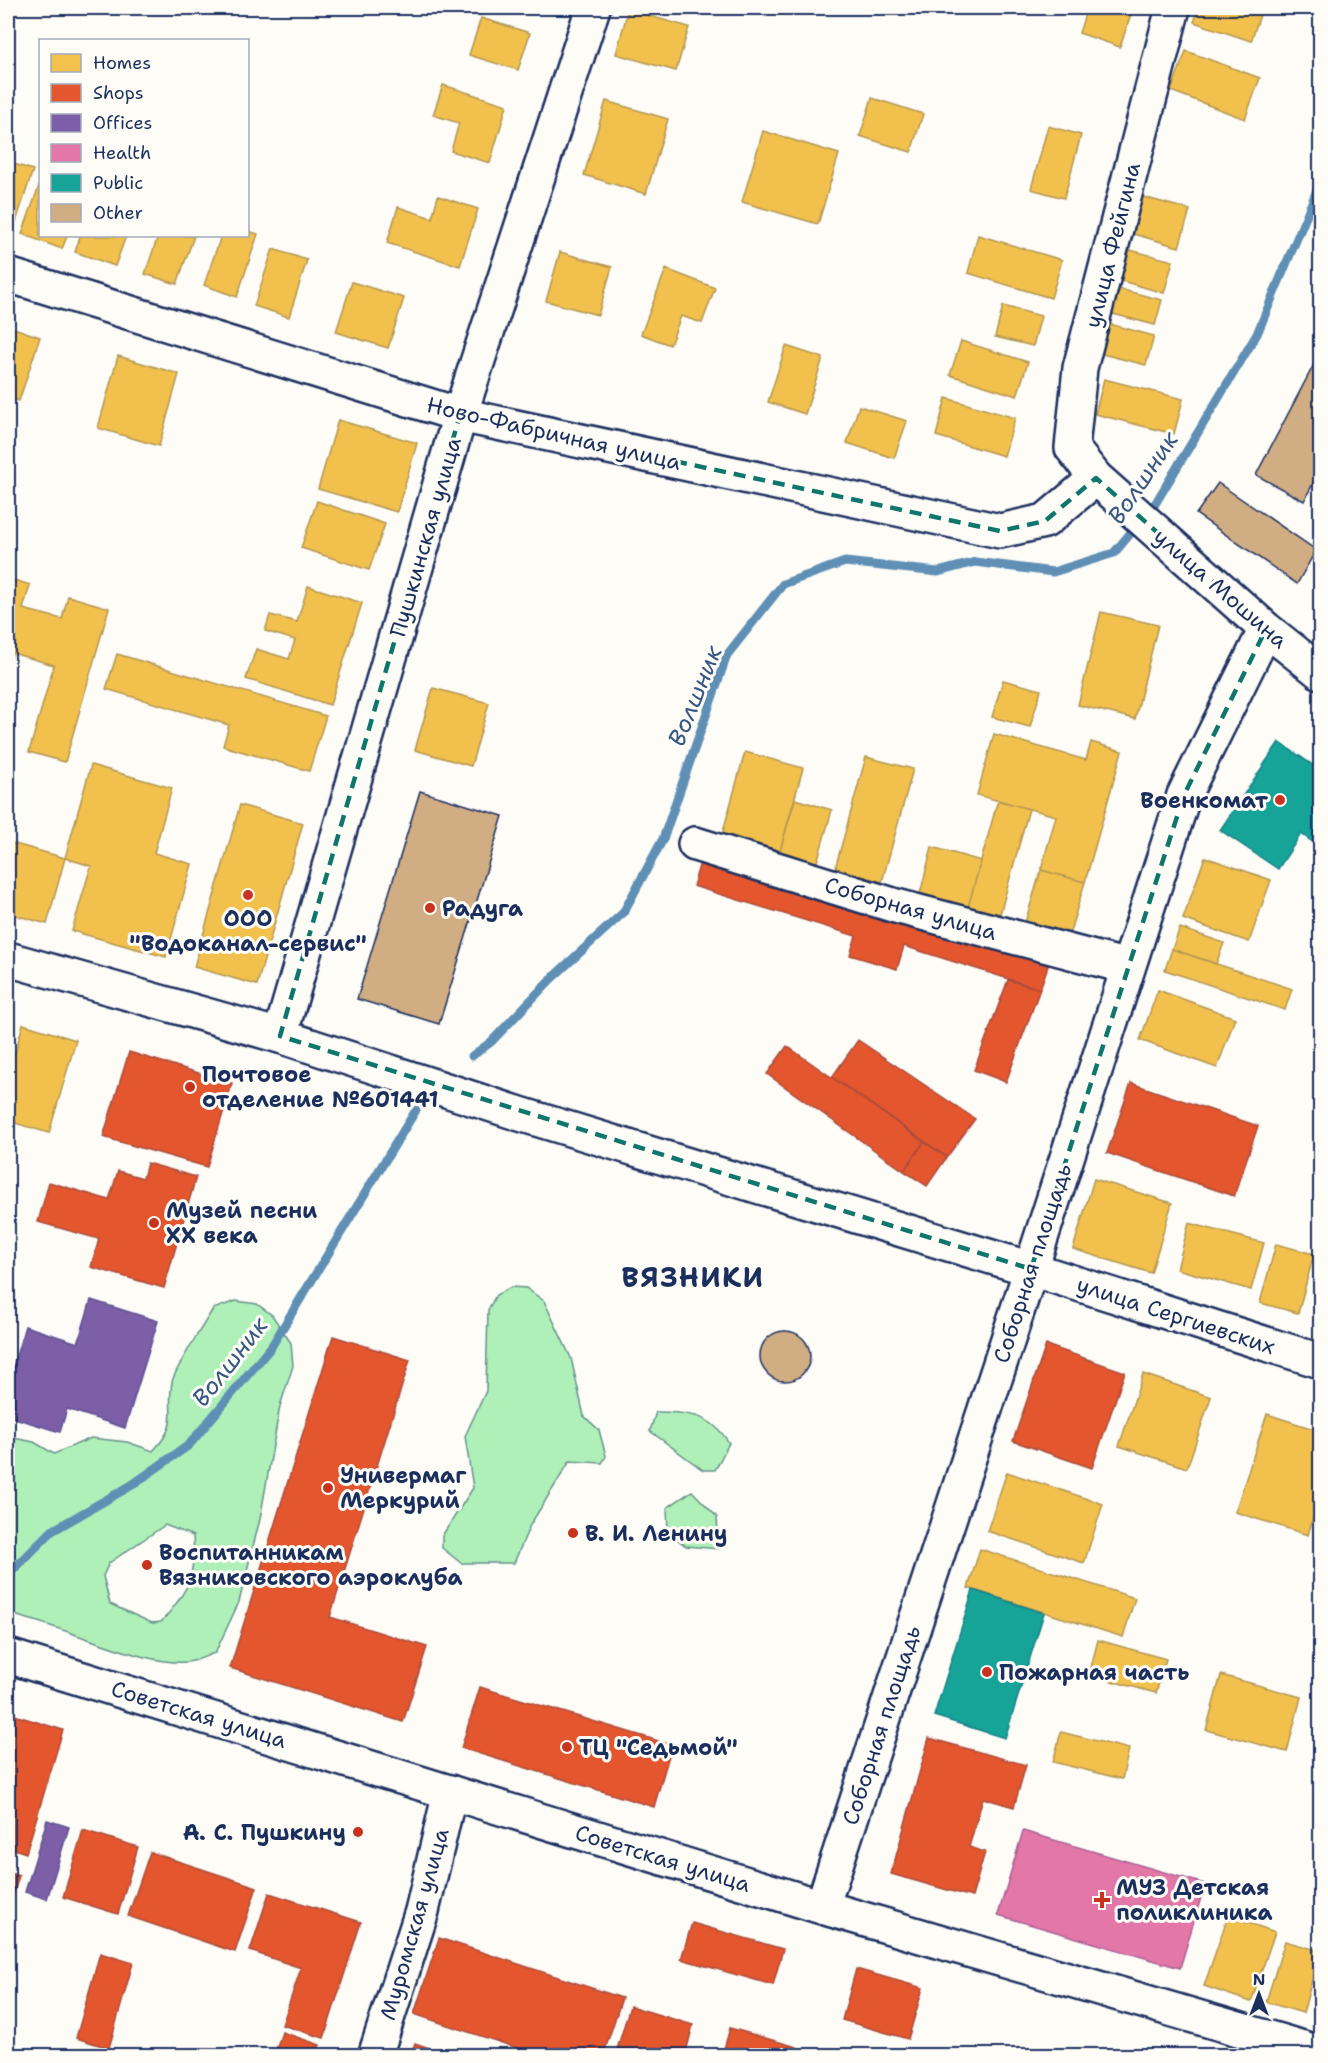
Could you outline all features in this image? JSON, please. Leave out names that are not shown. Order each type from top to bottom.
[{"type":"street","name":"Пушкинская улица","points":[[280,1036],[460,415],[593,8]]},
{"type":"street","name":"улица Фейгина","points":[[1095,478],[1072,448],[1080,368],[1173,8]]},
{"type":"street","name":"Ново-Фабричная улица","points":[[8,275],[460,415],[1000,531],[1045,521],[1095,478]]},
{"type":"street","name":"улица Мошина","points":[[1095,478],[1266,629],[1320,672]]},
{"type":"street","name":"Соборная площадь","points":[[822,1907],[1184,795],[1266,629]]},
{"type":"street","name":"Соборная улица","points":[[695,844],[896,906],[1128,967]]},
{"type":"street","name":"улица Сергиевских","points":[[8,959],[280,1036],[520,1114],[1031,1269],[1320,1362]]},
{"type":"street","name":"Советская улица","points":[[8,1656],[822,1907],[1320,2053]]},
{"type":"street","name":"Муромская улица","points":[[375,2055],[422,1911],[450,1792]]},
{"type":"highlighted area","points":[[460,415],[1000,531],[1045,521],[1096,478],[1266,629],[1184,795],[1031,1269],[280,1036]]},
{"type":"green space","points":[[511,1287],[526,1288],[544,1301],[571,1358],[584,1416],[599,1430],[606,1456],[602,1463],[570,1461],[530,1525],[514,1563],[461,1563],[442,1548],[442,1536],[473,1488],[465,1436],[486,1391],[488,1310],[496,1295]]},
{"type":"green space","points":[[236,1301],[257,1304],[272,1315],[291,1343],[293,1366],[280,1406],[260,1519],[239,1602],[215,1653],[193,1661],[175,1662],[154,1659],[8,1614],[8,1437],[34,1442],[54,1454],[91,1438],[127,1442],[153,1451],[162,1441],[170,1425],[174,1375],[213,1309]],"holes":[[[165,1525],[193,1536],[193,1562],[188,1583],[178,1602],[161,1622],[152,1623],[110,1604],[103,1576],[109,1563]]]},
{"type":"green space","points":[[656,1412],[689,1414],[706,1420],[722,1433],[729,1443],[715,1470],[703,1470],[650,1431]]},
{"type":"green space","points":[[692,1491],[717,1517],[719,1549],[686,1546],[668,1532],[667,1508]]},
{"type":"building: Homes","points":[[1087,8],[1133,8],[1120,47],[1079,33]]},
{"type":"building: Homes","points":[[1199,8],[1262,9],[1251,41],[1194,22]]},
{"type":"building: Homes","points":[[628,10],[689,27],[676,71],[616,54]]},
{"type":"building: Homes","points":[[481,18],[530,33],[518,70],[469,55]]},
{"type":"building: Homes","points":[[1186,51],[1260,78],[1245,119],[1171,91]]},
{"type":"building: Homes","points":[[443,85],[507,105],[490,163],[451,151],[459,123],[433,115]]},
{"type":"building: Homes","points":[[872,98],[923,114],[911,152],[860,136]]},
{"type":"building: Homes","points":[[606,101],[668,119],[646,194],[584,175]]},
{"type":"building: Homes","points":[[1048,126],[1081,135],[1064,198],[1031,189]]},
{"type":"building: Homes","points":[[763,131],[839,154],[818,224],[742,202]]},
{"type":"building: Homes","points":[[8,162],[33,170],[12,234],[8,232]]},
{"type":"building: Homes","points":[[39,186],[39,237],[67,237],[62,249],[22,234]]},
{"type":"building: Homes","points":[[438,196],[478,209],[460,266],[387,243],[398,207],[432,218]]},
{"type":"building: Homes","points":[[1140,196],[1190,210],[1179,247],[1130,233]]},
{"type":"building: Homes","points":[[249,231],[258,234],[237,297],[204,285],[221,237],[249,237]]},
{"type":"building: Homes","points":[[978,235],[1062,260],[1051,298],[968,273]]},
{"type":"building: Homes","points":[[80,237],[126,237],[115,266],[75,252]]},
{"type":"building: Homes","points":[[158,237],[194,237],[177,284],[145,274]]},
{"type":"building: Homes","points":[[273,249],[307,260],[289,317],[254,306]]},
{"type":"building: Homes","points":[[1126,249],[1173,261],[1164,293],[1118,280]]},
{"type":"building: Homes","points":[[560,252],[612,267],[598,315],[546,301]]},
{"type":"building: Homes","points":[[666,269],[715,288],[702,323],[681,316],[670,345],[641,334]]},
{"type":"building: Homes","points":[[352,282],[404,298],[388,348],[336,332]]},
{"type":"building: Homes","points":[[1115,288],[1162,300],[1155,325],[1109,313]]},
{"type":"building: Homes","points":[[1003,306],[1041,316],[1033,346],[995,337]]},
{"type":"building: Homes","points":[[1106,323],[1154,336],[1146,365],[1098,353]]},
{"type":"building: Homes","points":[[8,326],[40,337],[19,401],[8,397]]},
{"type":"building: Homes","points":[[961,341],[1028,362],[1017,396],[950,375]]},
{"type":"building: Homes","points":[[786,346],[823,358],[805,414],[768,402]]},
{"type":"building: Homes","points":[[118,356],[179,374],[159,446],[98,428]]},
{"type":"building: Homes","points":[[1104,379],[1183,399],[1174,434],[1095,414]]},
{"type":"building: Homes","points":[[946,398],[1015,418],[1004,456],[936,436]]},
{"type":"building: Homes","points":[[859,406],[907,421],[894,458],[847,443]]},
{"type":"building: Homes","points":[[338,420],[417,443],[397,512],[318,489]]},
{"type":"building: Homes","points":[[317,501],[385,524],[369,570],[301,548]]},
{"type":"building: Homes","points":[[8,578],[30,585],[23,609],[62,619],[68,596],[109,608],[65,762],[29,752],[54,665],[12,653],[8,671]]},
{"type":"building: Homes","points":[[308,586],[362,603],[330,705],[246,679],[256,649],[289,659],[295,640],[265,631],[270,615],[297,622]]},
{"type":"building: Homes","points":[[1101,612],[1158,625],[1135,719],[1078,705]]},
{"type":"building: Homes","points":[[117,654],[326,716],[309,771],[223,746],[229,725],[106,689]]},
{"type":"building: Homes","points":[[1003,680],[1041,690],[1030,727],[992,717]]},
{"type":"building: Homes","points":[[433,688],[489,703],[471,766],[415,750]]},
{"type":"building: Homes","points":[[994,734],[1086,760],[1091,742],[1122,751],[1085,882],[1041,870],[1056,816],[977,795]]},
{"type":"building: Homes","points":[[745,752],[803,768],[780,851],[722,835]]},
{"type":"building: Homes","points":[[866,757],[913,769],[882,882],[835,869]]},
{"type":"building: Homes","points":[[91,765],[172,788],[154,853],[192,864],[166,957],[72,931],[91,866],[65,858]]},
{"type":"building: Homes","points":[[795,799],[832,810],[817,862],[780,851]]},
{"type":"building: Homes","points":[[998,800],[1029,809],[1000,914],[968,907]]},
{"type":"building: Homes","name":"ООО \"Водоканал-сервис\"","points":[[240,805],[303,823],[257,985],[194,967]]},
{"type":"building: Homes","points":[[8,842],[65,858],[47,924],[8,913]]},
{"type":"building: Homes","points":[[932,847],[981,861],[968,907],[920,894]]},
{"type":"building: Homes","points":[[1205,857],[1271,880],[1249,942],[1183,919]]},
{"type":"building: Homes","points":[[1041,870],[1085,882],[1068,938],[1024,926]]},
{"type":"building: Homes","points":[[1180,928],[1224,943],[1216,964],[1172,949]]},
{"type":"building: Homes","points":[[1172,949],[1292,989],[1285,1010],[1165,970]]},
{"type":"building: Homes","points":[[1158,990],[1235,1018],[1217,1068],[1140,1040]]},
{"type":"building: Homes","points":[[23,1024],[76,1040],[49,1133],[8,1121],[8,1079]]},
{"type":"building: Homes","points":[[1094,1179],[1172,1203],[1151,1273],[1073,1249]]},
{"type":"building: Homes","points":[[1189,1223],[1264,1243],[1251,1290],[1177,1269]]},
{"type":"building: Homes","points":[[1276,1244],[1314,1254],[1298,1313],[1260,1303]]},
{"type":"building: Homes","points":[[1143,1374],[1211,1397],[1187,1468],[1119,1446]]},
{"type":"building: Homes","points":[[1267,1414],[1320,1431],[1320,1494],[1308,1535],[1235,1512]]},
{"type":"building: Homes","points":[[1007,1472],[1103,1504],[1084,1563],[987,1531]]},
{"type":"building: Homes","points":[[980,1549],[1135,1598],[1123,1637],[968,1588]]},
{"type":"building: Homes","points":[[1098,1640],[1166,1659],[1156,1693],[1089,1675]]},
{"type":"building: Homes","points":[[1221,1675],[1301,1697],[1287,1752],[1206,1730]]},
{"type":"building: Homes","points":[[1061,1732],[1129,1749],[1122,1779],[1053,1762]]},
{"type":"building: Homes","points":[[1228,1916],[1275,1932],[1251,2002],[1204,1986]]},
{"type":"building: Homes","points":[[1285,1941],[1320,1951],[1303,2013],[1266,2002]]},
{"type":"building: Homes","points":[[1320,1998],[1320,2020],[1314,2018]]},
{"type":"building: Shops","points":[[702,856],[1049,963],[1040,989],[904,946],[897,969],[850,955],[856,936],[693,886]]},
{"type":"building: Shops","points":[[1008,980],[1040,989],[1006,1082],[974,1070]]},
{"type":"building: Shops","points":[[858,1040],[975,1119],[947,1157],[832,1077]]},
{"type":"building: Shops","points":[[787,1046],[924,1142],[904,1171],[767,1074]]},
{"type":"building: Shops","points":[[129,1052],[232,1083],[207,1167],[103,1137]]},
{"type":"building: Shops","points":[[1131,1083],[1258,1126],[1234,1196],[1107,1153]]},
{"type":"building: Shops","points":[[924,1142],[947,1157],[927,1186],[904,1171]]},
{"type":"building: Shops","points":[[147,1163],[196,1177],[164,1288],[91,1267],[99,1239],[38,1222],[49,1182],[109,1200],[118,1171],[143,1178]]},
{"type":"building: Shops","name":"Универмаг Меркурий","points":[[333,1336],[410,1360],[330,1617],[427,1647],[403,1722],[230,1668]]},
{"type":"building: Shops","points":[[1046,1345],[1125,1372],[1092,1468],[1013,1441]]},
{"type":"building: Shops","name":"ТЦ \"Седьмой\"","points":[[480,1687],[672,1745],[654,1807],[461,1748]]},
{"type":"building: Shops","points":[[8,1713],[63,1730],[26,1853],[8,1847]]},
{"type":"building: Shops","points":[[929,1738],[1026,1765],[1014,1807],[983,1798],[969,1847],[985,1852],[972,1897],[891,1874]]},
{"type":"building: Shops","points":[[83,1830],[138,1847],[118,1914],[63,1897]]},
{"type":"building: Shops","points":[[150,1852],[257,1887],[235,1952],[128,1916]]},
{"type":"building: Shops","points":[[8,1872],[19,1876],[8,1912]]},
{"type":"building: Shops","points":[[269,1893],[361,1922],[324,2038],[282,2025],[301,1968],[250,1951]]},
{"type":"building: Shops","points":[[692,1923],[783,1949],[773,1985],[681,1959]]},
{"type":"building: Shops","points":[[439,1938],[622,1998],[603,2056],[541,2056],[414,2014]]},
{"type":"building: Shops","points":[[100,1953],[133,1963],[109,2048],[76,2038]]},
{"type":"building: Shops","points":[[856,1969],[923,1988],[908,2039],[842,2020]]},
{"type":"building: Shops","points":[[630,2006],[693,2025],[685,2056],[615,2056]]},
{"type":"building: Shops","points":[[730,2028],[797,2047],[794,2056],[722,2056]]},
{"type":"building: Shops","points":[[282,2032],[320,2045],[316,2056],[274,2056]]},
{"type":"building: Shops","points":[[415,2043],[452,2056],[410,2056]]},
{"type":"building: Offices","points":[[91,1300],[158,1321],[125,1428],[67,1409],[60,1432],[8,1416],[8,1383],[25,1326],[78,1343]]},
{"type":"building: Offices","points":[[47,1820],[69,1827],[47,1899],[25,1892]]},
{"type":"building: Health","name":"МУЗ Детская поликлиника","points":[[1023,1831],[1205,1884],[1180,1968],[998,1915]]},
{"type":"building: Public","name":"Военкомат","points":[[1279,742],[1320,770],[1320,847],[1301,834],[1278,869],[1220,830]]},
{"type":"building: Public","points":[[973,1590],[1044,1613],[1005,1738],[934,1716]]},
{"type":"building: Other","points":[[1320,353],[1320,470],[1304,501],[1256,475]]},
{"type":"building: Other","points":[[1218,483],[1316,550],[1297,584],[1196,514]]},
{"type":"building: Other","name":"Радуга","points":[[420,791],[503,816],[439,1024],[357,999]]},
{"type":"building: Other","points":[[785,1331],[799,1335],[806,1342],[810,1356],[806,1370],[799,1377],[785,1381],[771,1377],[764,1370],[760,1356],[764,1342],[771,1335]]},
{"type":"waterway","name":"Волшник","points":[[472,1056],[491,1042],[551,979],[623,913],[663,839],[727,655],[783,584],[845,562],[938,572],[975,562],[1053,572],[1114,553],[1155,504],[1257,334],[1320,183]]},
{"type":"waterway","name":"Волшник","points":[[8,1575],[52,1531],[132,1485],[189,1445],[271,1347],[416,1110]]},
{"type":"place","name":"Военкомат","points":[[1280,800]]},
{"type":"place","name":"ООО \"Водоканал-сервис\"","points":[[248,895]]},
{"type":"place","name":"Радуга","points":[[430,908]]},
{"type":"place","name":"Почтовое отделение №601441","points":[[190,1087]]},
{"type":"place","name":"Музей песни XX века","points":[[154,1223]]},
{"type":"place","name":"Универмаг Меркурий","points":[[328,1488]]},
{"type":"place","name":"В. И. Ленину","points":[[573,1533]]},
{"type":"place","name":"Воспитанникам Вязниковского аэроклуба","points":[[147,1565]]},
{"type":"place","name":"Пожарная часть","points":[[987,1672]]},
{"type":"place","name":"ТЦ \"Седьмой\"","points":[[567,1747]]},
{"type":"place","name":"А. С. Пушкину","points":[[358,1832]]},
{"type":"place","name":"МУЗ Детская поликлиника","points":[[1102,1900]]},
{"type":"district","name":"ВЯЗНИКИ","points":[[693,1277]]}]
